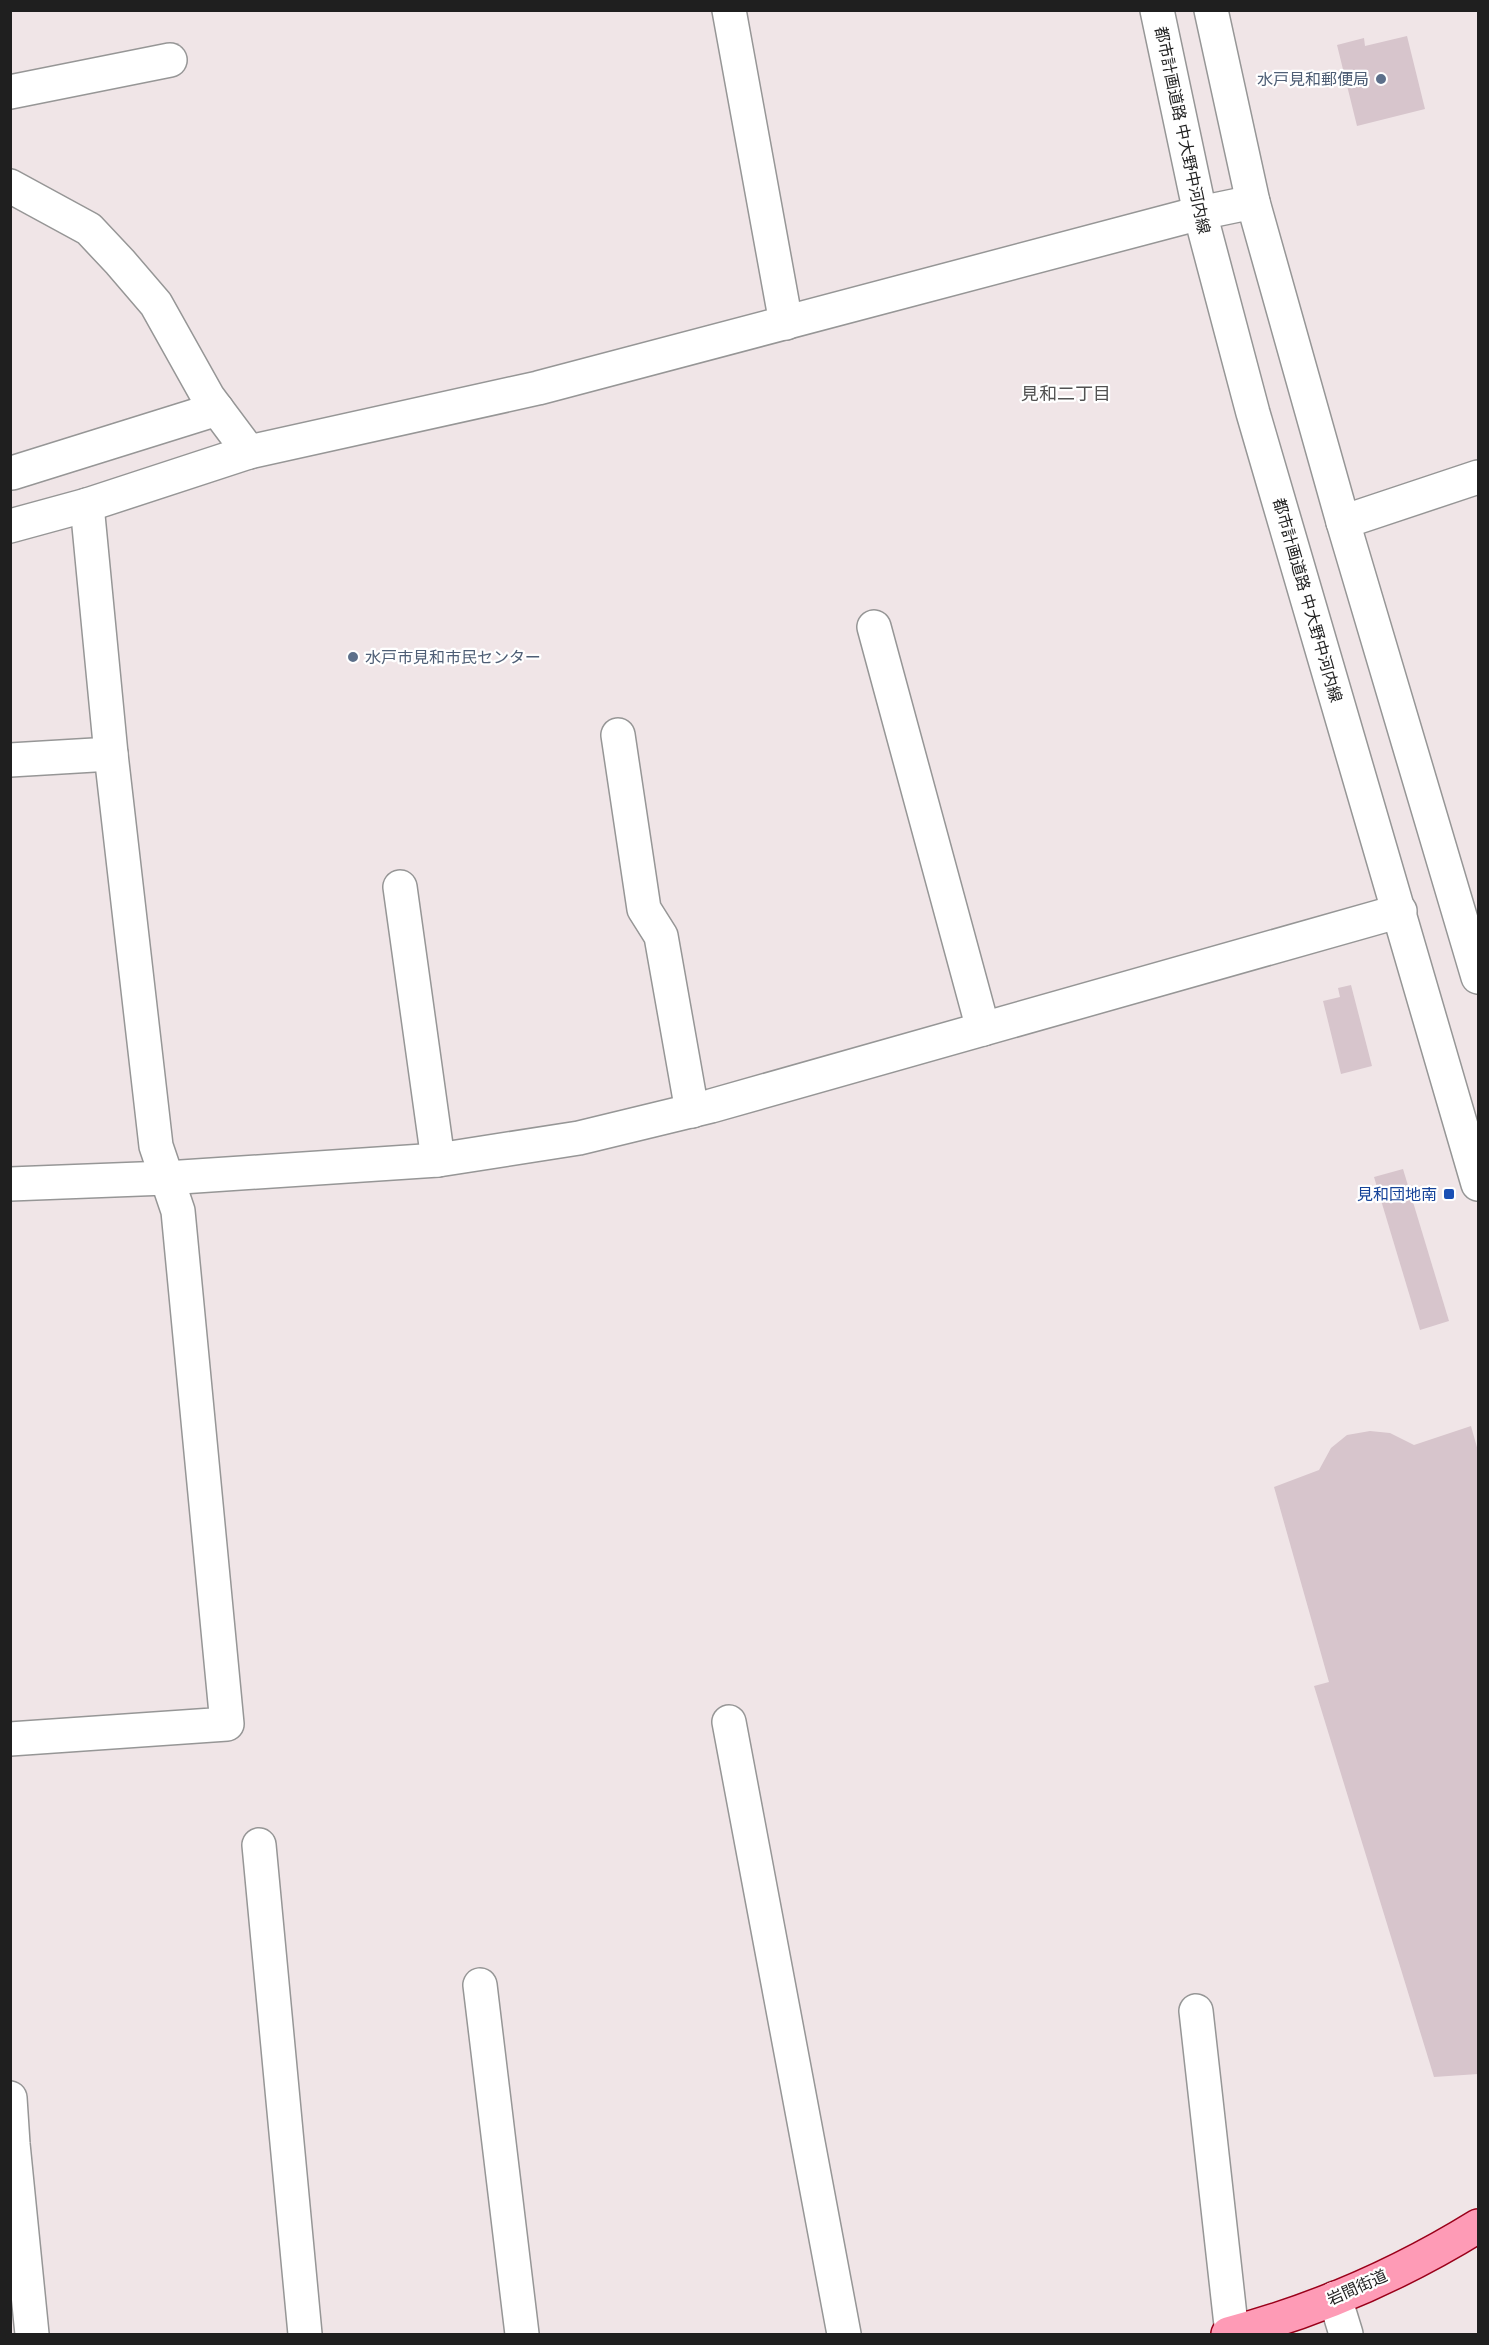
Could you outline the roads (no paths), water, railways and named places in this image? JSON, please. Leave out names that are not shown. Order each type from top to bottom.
[{"type":"main road","name":"岩間街道","points":[[1230,2334],[1335,2298],[1439,2250],[1479,2226]]},
{"type":"street","points":[[729,10],[786,323]]},
{"type":"street","name":"都市計画道路 中大野中河内線","points":[[1156,10],[1200,213],[1252,413],[1479,1184]]},
{"type":"street","points":[[1212,10],[1253,202],[1343,522],[1479,977]]},
{"type":"street","points":[[10,92],[170,60]]},
{"type":"street","points":[[10,186],[89,229],[156,304],[208,397],[249,452]]},
{"type":"street","points":[[10,526],[87,505],[249,452],[538,388],[1200,213],[1253,202]]},
{"type":"street","points":[[12,473],[217,409]]},
{"type":"street","points":[[1343,522],[1479,477]]},
{"type":"street","points":[[10,1739],[227,1724],[178,1212],[156,1146],[111,753],[87,505]]},
{"type":"street","points":[[874,627],[983,1029]]},
{"type":"street","points":[[618,735],[644,909],[661,936],[692,1110]]},
{"type":"street","points":[[10,760],[111,753]]},
{"type":"street","points":[[400,886],[438,1160]]},
{"type":"street","points":[[10,1184],[166,1178],[438,1160],[579,1138],[692,1110],[1400,911]]},
{"type":"street","points":[[729,1722],[844,2334]]},
{"type":"street","points":[[259,1845],[305,2334]]},
{"type":"street","points":[[480,1985],[522,2334]]},
{"type":"street","points":[[1196,2011],[1230,2334]]},
{"type":"street","points":[[10,2098],[32,2334]]},
{"type":"street","points":[[1335,2298],[1346,2334]]},
{"type":"place","name":"水戸見和郵便局","points":[[1381,79]]},
{"type":"place","name":"水戸市見和市民センター","points":[[353,657]]},
{"type":"place","name":"見和団地南","points":[[1449,1194]]},
{"type":"district","name":"見和二丁目","points":[[1066,394]]}]
